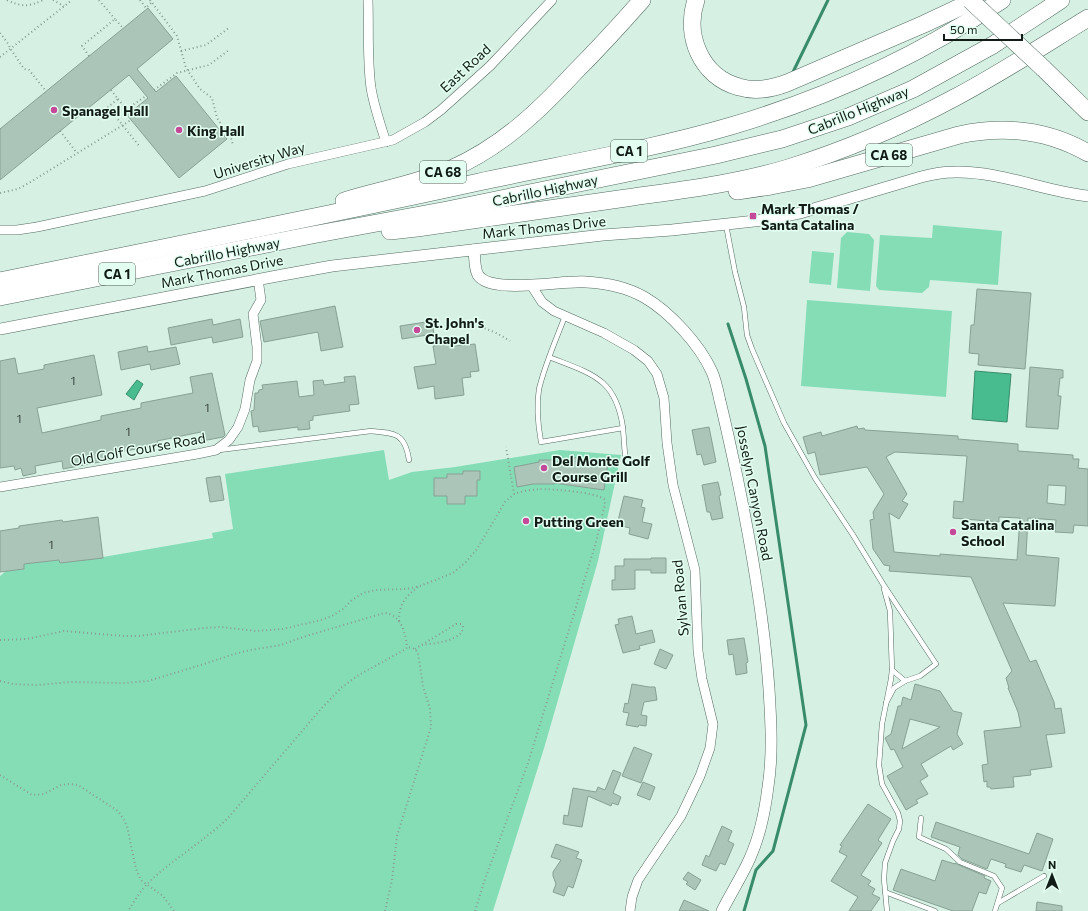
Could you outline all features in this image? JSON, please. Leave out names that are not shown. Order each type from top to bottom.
[{"type":"highway","points":[[612,35],[642,0]]},
{"type":"highway","name":"CA 68","points":[[232,234],[432,176],[477,156],[509,135],[532,116],[612,35],[650,0]]},
{"type":"highway","points":[[696,0],[692,14],[692,29],[695,44],[703,62],[716,75],[726,82],[738,87],[756,90],[773,88],[787,83],[924,24],[975,0]]},
{"type":"highway","points":[[970,0],[1088,98]]},
{"type":"highway","points":[[985,0],[1047,65],[1088,112]]},
{"type":"highway","name":"Cabrillo Highway","points":[[0,280],[232,234],[663,143],[751,119],[815,96],[878,69],[938,38],[1002,0]]},
{"type":"highway","name":"Cabrillo Highway","points":[[0,297],[312,235],[447,210],[716,155],[805,132],[862,111],[926,83],[993,45],[1061,0]]},
{"type":"highway","points":[[687,190],[765,174],[816,158],[874,136],[936,108],[976,86],[1088,18]]},
{"type":"highway","name":"CA 68","points":[[312,235],[417,228],[687,190],[740,191],[784,184],[818,176],[959,135],[993,130],[1015,129],[1038,133],[1060,139],[1088,153]]},
{"type":"street","points":[[368,0],[369,62],[371,83],[375,109],[386,142]]},
{"type":"street","name":"East Road","points":[[386,142],[401,136],[425,122],[441,110],[490,66],[552,0]]},
{"type":"street","name":"University Way","points":[[0,230],[17,230],[37,227],[205,191],[288,164],[386,142]]},
{"type":"street","name":"Mark Thomas Drive","points":[[0,330],[258,279],[332,266],[603,235],[760,221],[800,213],[942,172],[982,174],[1088,196]]},
{"type":"street","name":"Josselyn Canyon Road","points":[[474,250],[475,266],[478,275],[487,282],[500,286],[531,285],[570,281],[586,282],[624,288],[643,297],[660,308],[677,322],[702,355],[712,372],[728,431],[752,556],[765,640],[770,709],[770,764],[762,822],[750,857],[722,911]]},
{"type":"street","name":"Old Golf Course Road","points":[[0,487],[216,450],[229,440],[238,427],[245,409],[250,380],[257,361],[253,314],[261,300],[258,279]]},
{"type":"street","name":"Sylvan Road","points":[[531,285],[542,302],[554,311],[604,333],[634,350],[648,361],[657,374],[664,398],[667,443],[673,485],[694,570],[698,651],[702,679],[713,724],[710,748],[700,776],[675,826],[658,848],[638,880],[632,897],[630,911]]},
{"type":"lane","points":[[726,225],[735,272],[744,307],[748,335],[779,412],[815,478],[936,664],[920,676],[905,681],[894,688],[886,703]]},
{"type":"lane","points":[[565,316],[549,357],[539,390],[538,427],[541,442],[623,428]]},
{"type":"lane","points":[[549,357],[594,377],[607,386],[614,394],[618,404],[623,428],[625,455]]},
{"type":"lane","points":[[216,450],[371,431],[391,432],[400,437],[406,445],[409,460]]},
{"type":"lane","points":[[883,584],[890,611],[892,670],[880,745],[880,777],[900,821],[899,830],[893,841],[885,863],[884,879],[887,911]]},
{"type":"lane","points":[[892,670],[905,681]]},
{"type":"lane","points":[[921,818],[919,837],[946,849],[960,862],[976,870],[994,876],[1002,888],[995,911]]},
{"type":"lane","points":[[998,904],[1044,876]]},
{"type":"lane","points":[[885,892],[935,911]]},
{"type":"path","points":[[6,0],[24,6],[33,5],[43,0]]},
{"type":"path","points":[[53,0],[64,6]]},
{"type":"path","points":[[0,57],[72,0]]},
{"type":"path","points":[[99,0],[123,28]]},
{"type":"path","points":[[140,0],[146,8],[151,1],[178,36],[187,70],[200,89],[212,98],[218,118],[231,138],[233,145]]},
{"type":"path","points":[[90,56],[82,46],[115,19]]},
{"type":"path","points":[[181,51],[206,45],[230,27]]},
{"type":"path","points":[[0,33],[24,69],[29,70],[46,92]]},
{"type":"path","points":[[154,90],[177,73],[209,65],[229,50]]},
{"type":"path","points":[[111,90],[130,113]]},
{"type":"path","points":[[128,109],[146,96]]},
{"type":"path","points":[[118,99],[108,106],[140,147]]},
{"type":"path","points":[[0,193],[18,189],[131,120]]},
{"type":"path","points":[[60,131],[77,153]]},
{"type":"path","points":[[457,324],[477,326],[494,331],[510,341]]},
{"type":"path","points":[[506,448],[514,494]]},
{"type":"path","points":[[0,640],[27,639],[64,631],[124,636],[148,635],[220,627],[256,631],[308,624],[332,616],[343,609],[357,596],[368,591],[407,589],[447,576],[466,562],[477,549],[505,502],[514,494],[540,489],[600,496],[604,499],[605,504],[594,549],[532,751],[485,878],[475,911]]},
{"type":"path","points":[[399,622],[400,609],[405,599],[420,586]]},
{"type":"path","points":[[0,681],[13,684],[38,685],[70,682],[123,683],[148,681],[231,655],[281,645],[380,614],[391,614],[399,622],[404,631],[408,647]]},
{"type":"path","points":[[415,649],[456,624],[461,624],[463,626],[462,632],[458,636],[449,640],[422,645]]},
{"type":"path","points":[[385,911],[392,880],[397,836],[431,727],[430,709],[423,686],[419,656],[415,649],[408,647]]},
{"type":"path","points":[[128,911],[147,884],[170,864],[212,833],[228,818],[320,710],[341,688],[357,676],[404,651],[408,647]]},
{"type":"path","points":[[0,775],[32,795],[44,794],[61,785],[78,785],[118,811],[127,826],[138,876],[163,896],[174,911]]},
{"type":"shaded area","points":[[933,225],[1002,231],[998,285],[930,280],[929,287],[922,293],[879,290],[876,286],[880,235],[932,238]]},
{"type":"shaded area","points":[[847,232],[869,234],[874,240],[870,291],[837,288],[841,238]]},
{"type":"shaded area","points":[[812,251],[834,253],[831,285],[809,283]]},
{"type":"shaded area","points":[[807,300],[952,311],[946,397],[801,386]]},
{"type":"shaded area","points":[[975,371],[1011,374],[1007,422],[972,419]]},
{"type":"shaded area","points":[[137,380],[143,384],[134,400],[126,394]]},
{"type":"shaded area","points":[[384,450],[389,480],[412,472],[455,467],[560,450],[621,455],[598,561],[545,745],[493,911],[0,911],[0,576],[6,571],[24,569],[24,564],[59,560],[60,563],[213,538],[212,533],[233,529],[225,474]]},
{"type":"building","name":"Spanagel Hall","points":[[148,8],[173,39],[137,69],[156,92],[176,76],[227,139],[179,178],[127,115],[148,98],[129,75],[0,180],[0,129]]},
{"type":"building","points":[[977,289],[1031,293],[1025,369],[978,365],[979,354],[969,353],[971,325],[974,325]]},
{"type":"building","points":[[335,306],[343,347],[321,351],[318,332],[264,342],[260,321]]},
{"type":"building","points":[[212,319],[213,325],[240,319],[243,337],[213,343],[212,337],[171,345],[168,328]]},
{"type":"building","name":"St. John's Chapel","points":[[432,321],[434,334],[402,339],[400,326]]},
{"type":"building","points":[[454,343],[454,346],[475,344],[479,371],[470,372],[471,377],[462,378],[464,395],[435,399],[434,386],[418,389],[414,367],[436,364],[433,346]]},
{"type":"building","points":[[147,346],[148,352],[176,347],[180,364],[151,370],[150,364],[121,370],[118,352]]},
{"type":"building","points":[[94,355],[102,395],[37,408],[42,433],[101,420],[101,416],[141,408],[141,403],[193,393],[190,377],[212,373],[225,435],[223,437],[202,441],[201,432],[157,441],[158,445],[109,454],[110,460],[63,469],[62,461],[35,466],[36,473],[23,476],[21,468],[15,470],[14,466],[0,468],[0,361],[15,358],[18,374],[44,369],[44,365]]},
{"type":"building","points":[[1030,367],[1063,370],[1063,378],[1060,378],[1058,396],[1061,396],[1058,429],[1026,427]]},
{"type":"building","points":[[355,376],[359,404],[349,405],[350,411],[313,416],[313,420],[309,421],[310,429],[298,430],[298,427],[259,432],[258,426],[253,427],[251,411],[254,410],[255,393],[258,393],[259,390],[263,389],[262,385],[297,381],[299,397],[314,395],[313,381],[323,380],[324,385],[345,382],[344,377]]},
{"type":"building","points":[[857,426],[858,429],[864,428],[865,430],[958,436],[958,439],[1018,444],[1018,451],[1073,455],[1073,459],[1079,459],[1078,468],[1088,469],[1088,526],[1074,525],[1073,533],[1055,532],[1056,520],[1028,518],[1026,555],[1059,558],[1055,606],[1003,603],[1030,662],[1036,660],[1054,702],[1055,709],[1061,708],[1065,733],[1046,735],[1052,767],[1030,770],[1031,775],[1013,777],[1014,787],[991,789],[990,787],[987,787],[987,781],[984,782],[982,765],[988,764],[984,731],[1021,727],[1018,712],[1008,688],[1006,678],[1012,671],[971,577],[889,571],[890,566],[884,565],[873,549],[870,520],[874,519],[873,512],[884,494],[867,467],[820,475],[815,452],[808,454],[803,437],[821,432],[822,436]],"holes":[[[895,452],[967,456],[963,502],[954,501],[953,518],[999,522],[999,517],[1020,518],[1017,560],[894,552],[889,513],[899,519],[908,504],[902,501],[907,494],[886,457]],[[1048,485],[1066,486],[1065,505],[1047,503]]]},
{"type":"building","points":[[709,427],[716,462],[704,465],[701,454],[697,455],[692,430]]},
{"type":"building","points":[[571,457],[608,463],[604,490],[554,483],[533,484],[517,487],[514,467],[539,462],[539,460],[553,460],[570,463]]},
{"type":"building","points":[[463,471],[480,471],[480,480],[477,480],[477,496],[465,496],[465,504],[447,504],[447,496],[434,496],[434,478],[447,478],[447,474],[463,474]]},
{"type":"building","points":[[220,476],[224,500],[210,502],[206,478]]},
{"type":"building","points":[[718,482],[723,518],[712,520],[710,512],[707,512],[702,485]]},
{"type":"building","points":[[624,496],[643,500],[641,507],[645,508],[642,522],[652,524],[648,539],[629,534],[630,528],[617,525]]},
{"type":"building","points":[[98,517],[103,558],[60,563],[59,560],[24,564],[24,569],[0,572],[0,531],[19,528],[19,526]]},
{"type":"building","points":[[666,558],[666,573],[651,573],[651,570],[635,570],[635,589],[612,590],[612,580],[615,580],[615,566],[624,566],[624,559]]},
{"type":"building","points":[[632,616],[636,634],[652,630],[655,642],[639,646],[640,649],[623,653],[615,625],[619,624],[618,619]]},
{"type":"building","points":[[744,638],[748,662],[746,663],[747,673],[736,675],[733,654],[729,655],[727,640]]},
{"type":"building","points":[[660,649],[673,655],[666,669],[654,664]]},
{"type":"building","points":[[632,684],[655,687],[657,700],[644,702],[641,715],[647,716],[646,726],[639,725],[638,727],[626,725],[629,713],[623,712],[625,703],[628,704]]},
{"type":"building","points":[[915,684],[940,691],[953,711],[962,713],[957,734],[963,744],[953,750],[951,746],[921,764],[928,776],[920,781],[928,794],[916,800],[918,803],[906,810],[887,776],[903,767],[894,749],[891,750],[885,738],[891,734],[898,706],[901,706],[903,697],[911,700]],"holes":[[[910,719],[940,727],[902,749]]]},
{"type":"building","points":[[634,747],[652,754],[641,783],[622,776]]},
{"type":"building","points":[[613,770],[621,773],[613,793],[621,797],[618,805],[612,803],[611,806],[588,796],[582,827],[563,824],[564,815],[568,816],[573,788],[596,792],[598,787],[605,790]]},
{"type":"building","points":[[643,782],[655,787],[650,800],[637,795]]},
{"type":"building","points":[[868,804],[891,819],[878,840],[882,843],[861,875],[871,881],[868,885],[875,889],[872,894],[880,898],[871,911],[849,911],[858,897],[831,881],[847,856],[839,852],[842,846],[840,845]]},
{"type":"building","points":[[936,822],[1029,854],[1037,833],[1053,839],[1042,871],[1024,865],[1021,872],[1005,867],[1006,864],[991,859],[987,869],[962,859],[958,855],[960,847],[931,837]]},
{"type":"building","points":[[722,826],[732,831],[728,841],[734,844],[725,865],[720,863],[716,871],[702,865],[706,855],[709,857]]},
{"type":"building","points":[[556,844],[579,852],[576,858],[582,860],[573,888],[568,886],[564,896],[553,892],[556,884],[553,872],[561,860],[551,857]]},
{"type":"building","points":[[942,860],[955,863],[985,876],[984,878],[991,881],[986,894],[979,892],[972,911],[953,911],[893,890],[901,869],[935,881]]},
{"type":"building","points":[[688,872],[701,880],[695,890],[686,884],[688,882],[683,879]]},
{"type":"building","points":[[684,900],[709,911],[679,911]]},
{"type":"building","points":[[1037,902],[1062,906],[1062,911],[1036,911]]},
{"type":"waterway","points":[[793,72],[828,0]]},
{"type":"waterway","points":[[728,324],[746,379],[765,446],[806,725],[773,851],[756,870],[744,911]]},
{"type":"place","name":"Spanagel Hall","points":[[54,110]]},
{"type":"place","name":"King Hall","points":[[179,130]]},
{"type":"place","name":"Mark Thomas / Santa Catalina","points":[[753,216]]},
{"type":"place","name":"St. John's Chapel","points":[[417,330]]},
{"type":"place","name":"Del Monte Golf Course Grill","points":[[544,468]]},
{"type":"place","name":"Putting Green","points":[[526,521]]},
{"type":"place","name":"Santa Catalina School","points":[[953,532]]}]
